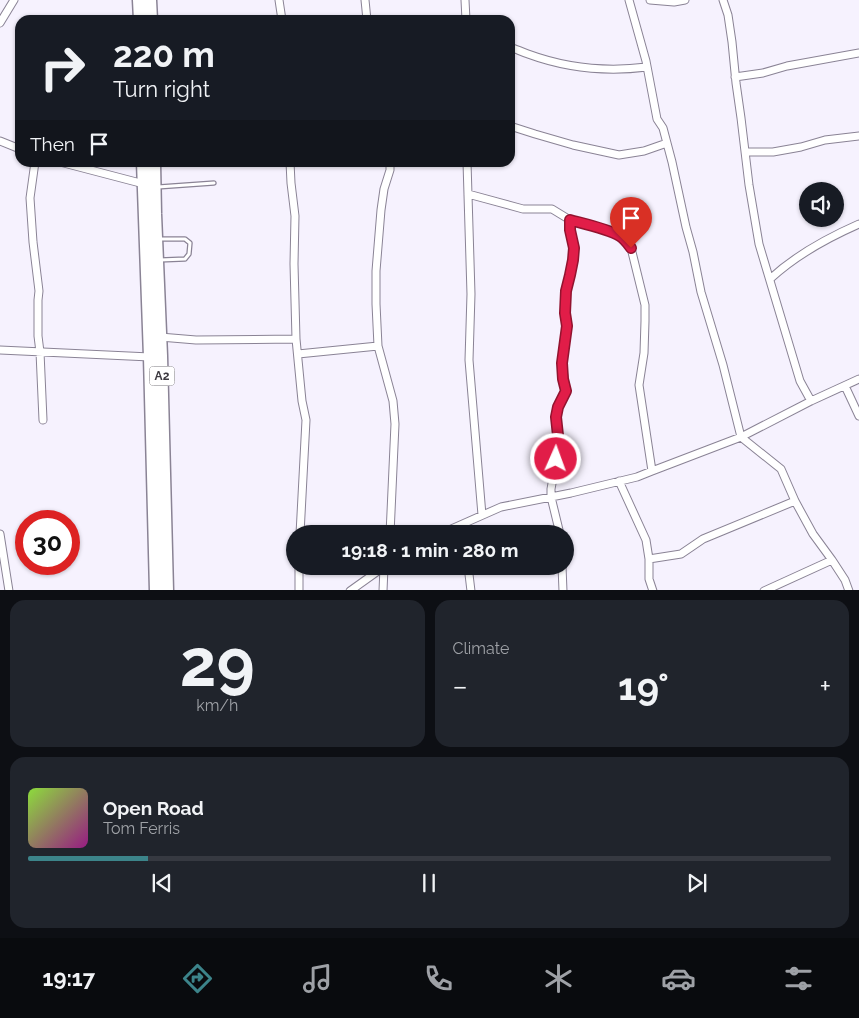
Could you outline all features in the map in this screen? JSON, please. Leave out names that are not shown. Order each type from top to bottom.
[{"type":"highway","points":[[139,0],[140,15]]},
{"type":"highway","points":[[150,0],[151,15]]},
{"type":"highway","name":"A2","points":[[144,167],[149,185],[156,239],[167,590]]},
{"type":"highway","name":"A2","points":[[153,167],[149,185],[150,357],[156,590]]},
{"type":"street","points":[[0,23],[14,0]]},
{"type":"street","points":[[279,0],[281,15]]},
{"type":"street","points":[[365,0],[366,15]]},
{"type":"street","points":[[465,0],[466,15]]},
{"type":"street","points":[[630,0],[647,66],[657,118],[667,143],[701,292],[723,365],[741,437],[781,469],[795,501],[813,534],[845,580],[849,590]]},
{"type":"street","points":[[650,0],[665,2],[685,0]]},
{"type":"street","points":[[723,0],[728,15],[732,42],[745,152],[759,244],[800,381],[811,401]]},
{"type":"street","points":[[515,49],[555,62],[582,67],[625,69],[647,66]]},
{"type":"street","points":[[735,77],[859,53]]},
{"type":"street","points":[[515,128],[573,145],[619,155],[644,151],[667,143]]},
{"type":"street","points":[[745,152],[801,148],[825,140],[859,136]]},
{"type":"street","points":[[0,142],[15,147]]},
{"type":"street","points":[[34,167],[30,198],[33,242],[40,291],[38,300],[38,336],[43,420]]},
{"type":"street","points":[[79,167],[149,185]]},
{"type":"street","points":[[290,167],[295,216],[296,339],[306,420],[300,525]]},
{"type":"street","points":[[390,167],[381,210],[376,272],[376,304],[378,346],[392,401],[395,424],[390,525]]},
{"type":"street","points":[[467,167],[471,294],[469,360],[482,515]]},
{"type":"street","points":[[468,194],[522,209],[552,209],[570,220],[621,237],[631,248],[645,304],[644,354],[639,385],[652,471]]},
{"type":"street","points":[[558,525],[551,498],[551,489],[559,445],[556,417],[558,407],[566,391],[562,363],[567,326],[565,313],[566,291],[574,248],[570,220]]},
{"type":"street","points":[[770,279],[782,268],[820,242],[859,224]]},
{"type":"street","points":[[160,337],[196,340],[296,339]]},
{"type":"street","points":[[298,354],[378,346]]},
{"type":"street","points":[[0,350],[150,357]]},
{"type":"street","points":[[465,525],[501,507],[571,494],[637,477],[741,437],[859,379]]},
{"type":"street","points":[[845,386],[859,416]]},
{"type":"street","points":[[619,481],[646,540],[649,559],[649,579],[653,590]]},
{"type":"street","points":[[649,559],[681,554],[703,539],[795,501]]},
{"type":"street","points":[[0,534],[9,590]]},
{"type":"street","points":[[764,590],[832,560]]},
{"type":"street","points":[[298,590],[299,575]]},
{"type":"street","points":[[350,590],[371,575]]},
{"type":"street","points":[[383,590],[384,575]]},
{"type":"street","points":[[469,575],[471,590]]},
{"type":"street","points":[[562,575],[563,590]]},
{"type":"lane","points":[[149,185],[214,183]]},
{"type":"lane","points":[[156,239],[185,239],[190,243],[189,254],[185,259],[157,260]]},
{"type":"route","points":[[556,459],[559,445],[556,417],[558,407],[566,391],[562,363],[567,326],[564,302],[574,248],[570,220],[621,237],[631,248]]}]
